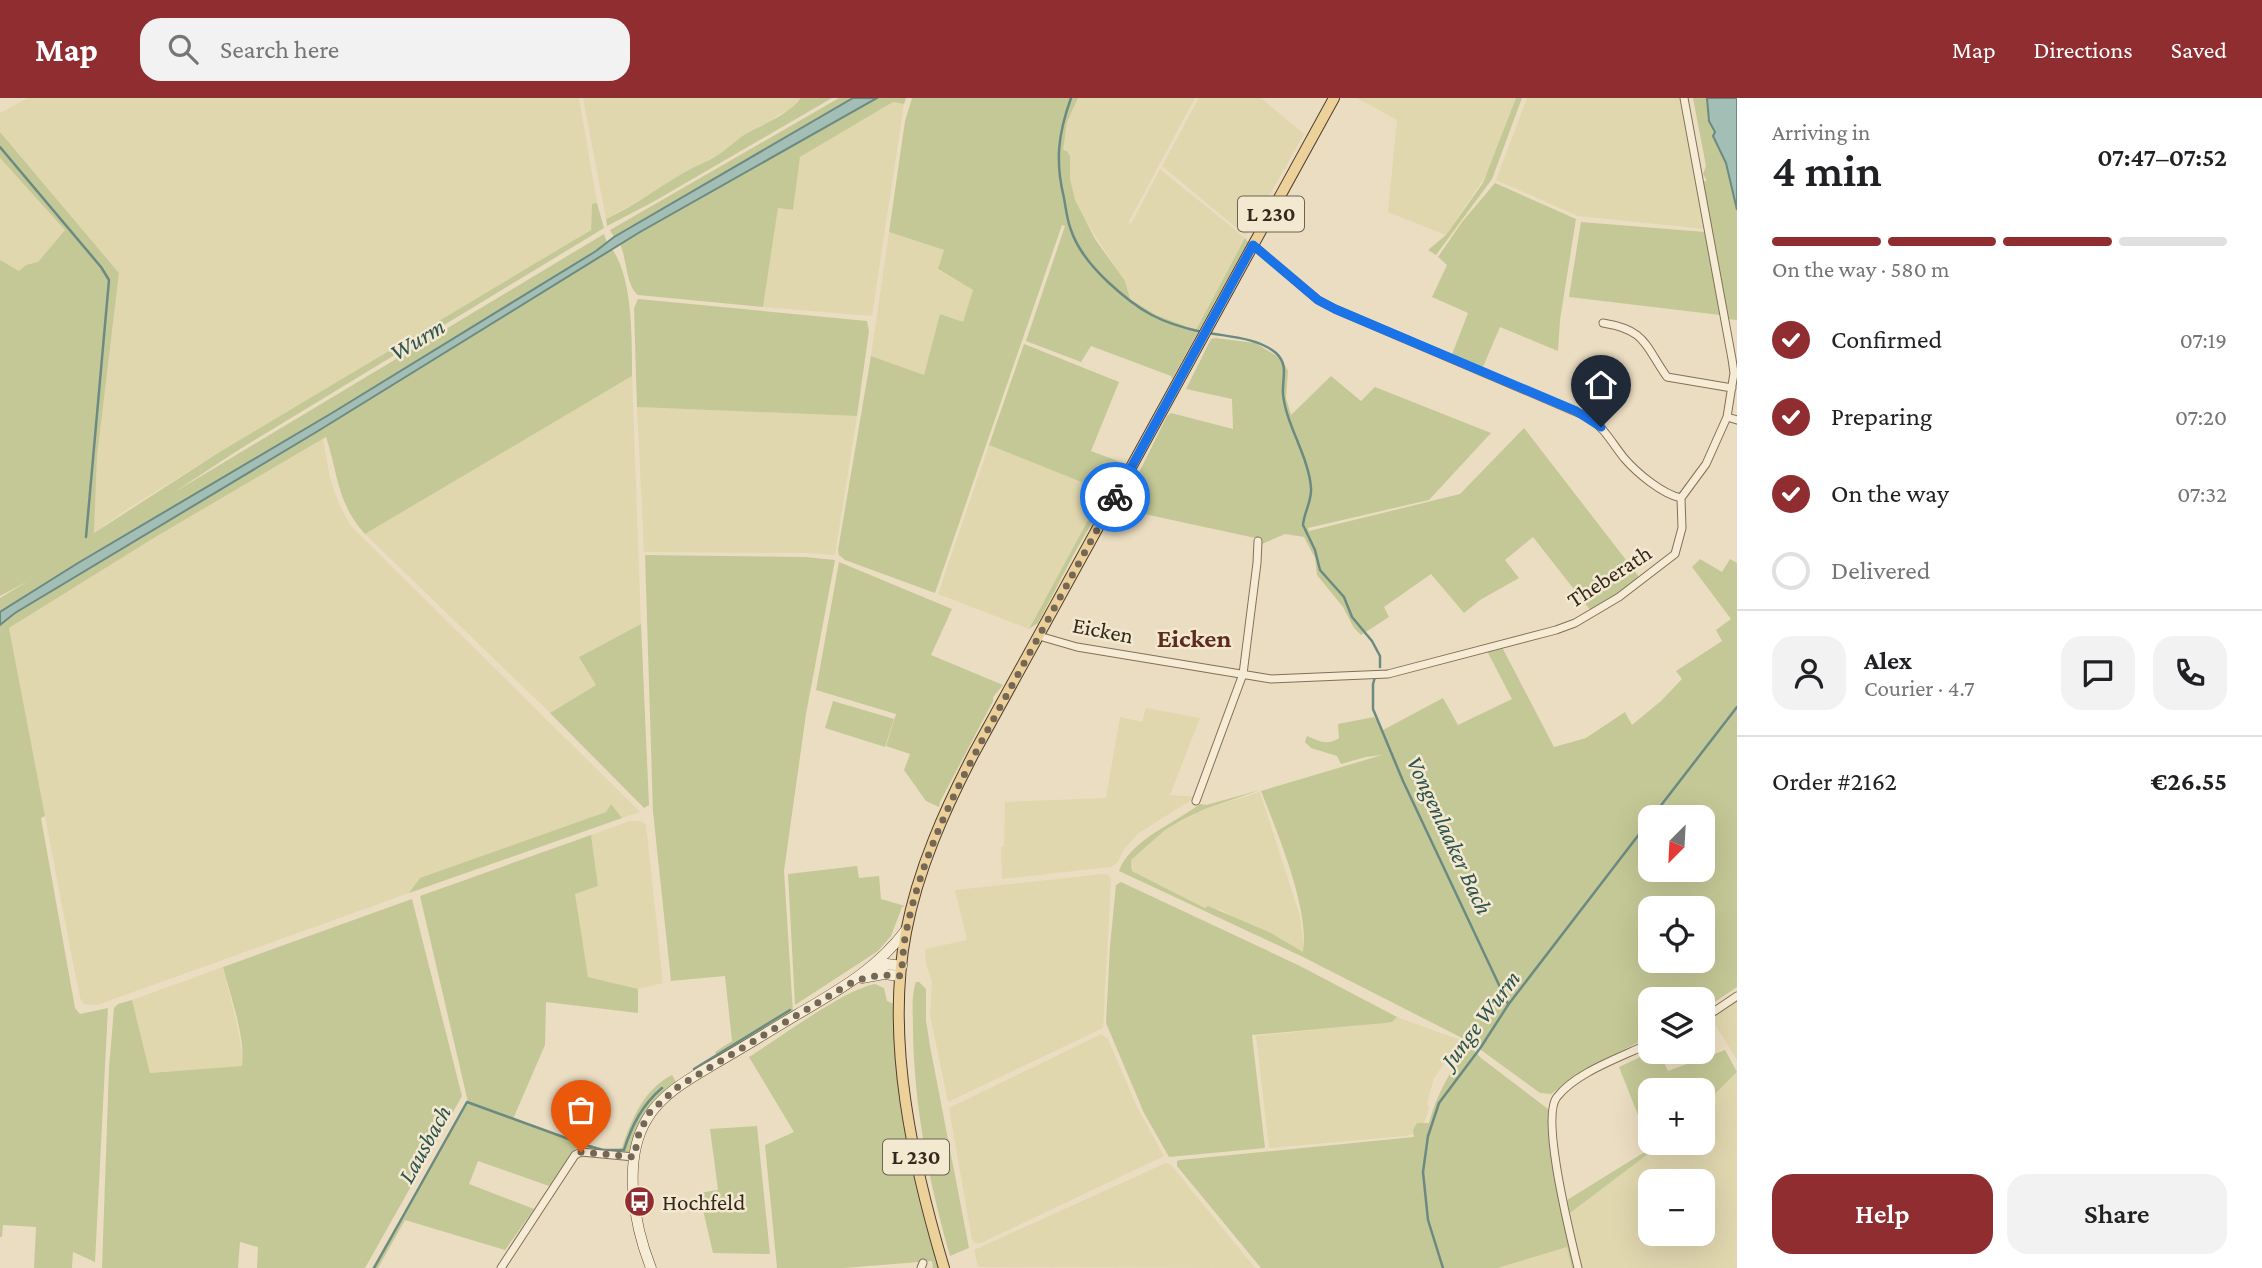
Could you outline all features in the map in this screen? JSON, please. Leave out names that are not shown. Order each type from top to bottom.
[{"type":"main road","name":"L 230","points":[[944,1268],[922,1185],[905,1087],[901,1043],[901,971],[906,930],[927,859],[974,753],[1334,98]]},
{"type":"street","points":[[1253,245],[1318,300],[1335,309],[1588,417],[1601,427],[1629,463],[1670,496],[1681,498],[1706,464],[1727,416],[1736,373],[1734,350],[1684,98]]},
{"type":"street","points":[[1603,323],[1636,333],[1648,346],[1667,377],[1732,388]]},
{"type":"street","points":[[1727,416],[1737,420]]},
{"type":"street","name":"Theberath","points":[[1376,675],[1556,630],[1601,608],[1675,554],[1682,528],[1681,498]]},
{"type":"street","points":[[1196,802],[1243,674],[1258,541]]},
{"type":"street","name":"Eicken","points":[[1039,636],[1077,647],[1271,679],[1376,675]]},
{"type":"street","points":[[651,1268],[632,1191],[639,1133],[650,1112],[679,1086],[849,984],[891,949],[906,930]]},
{"type":"street","points":[[869,969],[887,964],[901,971]]},
{"type":"street","points":[[849,984],[870,975],[901,971]]},
{"type":"street","points":[[1715,1011],[1737,996]]},
{"type":"street","points":[[1578,1268],[1560,1187],[1552,1105],[1562,1092],[1576,1081],[1638,1049]]},
{"type":"street","points":[[501,1268],[575,1155],[581,1152],[634,1157]]},
{"type":"shaded area","points":[[28,98],[579,98],[597,203],[592,205],[591,230],[218,453],[94,533],[97,457],[119,273],[0,132],[0,113]]},
{"type":"shaded area","points":[[583,98],[800,98],[793,108],[754,130],[720,154],[606,219]]},
{"type":"shaded area","points":[[1078,98],[1195,98],[1128,223],[1131,224],[1160,169],[1245,238],[1196,330],[1156,315],[1130,299],[1116,268],[1080,212],[1074,200],[1070,179],[1070,156],[1062,150],[1067,122]]},
{"type":"shaded area","points":[[1199,98],[1261,98],[1304,134],[1245,235],[1162,166]]},
{"type":"shaded area","points":[[1357,98],[1516,98],[1489,171],[1446,235],[1388,212],[1397,120]]},
{"type":"shaded area","points":[[1527,98],[1681,98],[1705,229],[1578,216],[1496,180]]},
{"type":"shaded area","points":[[893,102],[904,104],[872,316],[763,307],[778,208],[793,210],[800,157]]},
{"type":"shaded area","points":[[0,158],[65,230],[26,276],[0,260]]},
{"type":"shaded area","points":[[889,232],[944,250],[938,270],[973,290],[963,323],[940,315],[924,375],[871,356]]},
{"type":"shaded area","points":[[632,376],[641,624],[580,656],[596,685],[550,713],[365,534]]},
{"type":"shaded area","points":[[637,407],[857,416],[835,555],[644,552]]},
{"type":"shaded area","points":[[323,439],[330,478],[339,504],[351,526],[640,812],[622,818],[611,805],[606,812],[421,878],[409,893],[97,1005],[84,1004],[80,998],[73,963],[9,628],[157,536]]},
{"type":"shaded area","points":[[989,445],[1105,491],[1029,629],[938,594]]},
{"type":"shaded area","points":[[1146,708],[1200,718],[1170,795],[1196,797],[1139,833],[1124,849],[1118,862],[1111,867],[1002,879],[1001,847],[1004,846],[1005,802],[1106,798],[1120,717],[1142,722]]},
{"type":"shaded area","points":[[1260,792],[1300,916],[1305,954],[1271,933],[1245,924],[1221,910],[1206,908],[1132,871],[1130,861],[1165,830],[1205,809]]},
{"type":"shaded area","points":[[630,821],[646,824],[663,983],[638,989],[588,977],[574,894],[598,886],[591,835]]},
{"type":"shaded area","points":[[1109,875],[1111,881],[1103,1028],[948,1102],[930,1015],[932,982],[926,964],[925,949],[967,940],[955,890]]},
{"type":"shaded area","points":[[223,967],[238,1029],[243,1066],[150,1073],[132,1000]]},
{"type":"shaded area","points":[[1737,992],[1737,1060],[1715,1024],[1715,1009]]},
{"type":"shaded area","points":[[1397,1017],[1460,1040],[1434,1078],[1427,1103],[1429,1108],[1419,1132],[1405,1136],[1269,1148],[1256,1036],[1386,1023]]},
{"type":"shaded area","points":[[1101,1034],[1108,1039],[1136,1105],[1164,1156],[981,1243],[975,1243],[972,1240],[949,1108]]},
{"type":"shaded area","points":[[1737,1072],[1737,1268],[1578,1268],[1570,1213],[1646,1155],[1715,1155],[1715,1094]]},
{"type":"shaded area","points":[[1166,1163],[1171,1165],[1255,1268],[978,1267],[974,1250]]},
{"type":"shaded area","points":[[1567,1247],[1572,1268],[1498,1268]]},
{"type":"green space","points":[[800,98],[832,98],[607,226],[606,219],[718,155],[744,135],[786,112]]},
{"type":"green space","points":[[839,98],[853,98],[614,237],[610,230]]},
{"type":"green space","points":[[877,98],[906,98],[904,104],[893,102],[800,157],[793,210],[778,208],[763,307],[638,295],[634,291],[620,244],[622,240]]},
{"type":"green space","points":[[912,98],[1078,98],[1067,122],[1063,150],[1070,156],[1070,179],[1075,200],[1095,239],[1125,281],[1130,299],[1156,315],[1196,330],[1245,238],[1248,242],[1172,379],[1171,376],[1091,346],[1081,362],[1026,341],[1065,226],[1062,225],[935,593],[845,560],[838,550],[871,356],[924,375],[940,314],[963,322],[973,290],[938,269],[944,250],[889,232],[905,121]]},
{"type":"green space","points":[[1516,98],[1522,98],[1492,179],[1436,255],[1428,250],[1446,235],[1483,183]]},
{"type":"green space","points":[[1693,98],[1707,98],[1709,121],[1715,132],[1713,136],[1734,188],[1737,210],[1737,320],[1726,319],[1701,181],[1707,181],[1703,174],[1706,166]]},
{"type":"green space","points":[[0,132],[119,273],[97,457],[94,533],[218,453],[591,230],[592,204],[597,203],[604,228],[240,449],[173,493],[604,234],[607,243],[332,413],[0,612],[0,598],[28,581],[0,596],[0,260],[19,271],[26,265],[38,262],[65,230],[0,158]]},
{"type":"green space","points":[[1495,183],[1576,219],[1560,320],[1558,351],[1500,327],[1482,369],[1451,357],[1468,313],[1432,297],[1447,265],[1438,257],[1462,222]]},
{"type":"green space","points":[[1581,222],[1705,232],[1720,315],[1569,297]]},
{"type":"green space","points":[[612,249],[619,261],[628,292],[632,376],[365,534],[344,500],[326,437],[157,536],[9,628],[45,816],[41,818],[75,1008],[80,1014],[108,1008],[95,1262],[73,1252],[72,1268],[34,1268],[36,1227],[3,1225],[0,1237],[0,625],[15,613],[318,431]]},
{"type":"green space","points":[[638,299],[867,321],[869,331],[857,416],[637,407],[634,308]]},
{"type":"green space","points":[[1211,339],[1255,343],[1282,359],[1288,371],[1286,398],[1291,415],[1331,376],[1361,401],[1375,387],[1491,433],[1429,500],[1308,528],[1309,531],[1460,494],[1524,428],[1640,578],[1591,611],[1533,537],[1505,560],[1519,578],[1480,600],[1464,613],[1431,574],[1384,607],[1389,617],[1361,635],[1317,575],[1315,558],[1304,537],[1285,534],[1262,544],[1260,539],[1121,509],[1167,416],[1171,413],[1233,429],[1232,399],[1186,389]]},
{"type":"green space","points":[[1024,344],[1119,382],[1091,451],[1126,464],[1038,623],[1029,629],[1104,491],[989,445]]},
{"type":"green space","points":[[645,555],[805,557],[835,560],[806,714],[784,871],[793,1013],[718,1057],[715,1052],[732,1041],[725,976],[671,981],[653,812]]},
{"type":"green space","points":[[1700,559],[1722,572],[1730,559],[1737,563],[1737,987],[1715,1002],[1715,987],[1638,987],[1638,1042],[1575,1075],[1551,1094],[1540,1093],[1470,1042],[1303,957],[1119,871],[1133,850],[1143,841],[1200,804],[1206,805],[1260,790],[1205,809],[1165,830],[1131,860],[1132,871],[1205,908],[1208,906],[1271,933],[1303,952],[1302,915],[1297,893],[1261,791],[1382,755],[1341,764],[1337,756],[1311,748],[1305,742],[1307,736],[1331,742],[1339,738],[1338,724],[1374,717],[1383,730],[1443,698],[1458,725],[1512,699],[1487,651],[1502,647],[1554,747],[1586,738],[1625,712],[1632,725],[1682,679],[1676,671],[1722,641],[1716,630],[1731,619],[1692,567]]},
{"type":"green space","points":[[839,562],[952,609],[931,655],[1003,685],[993,697],[939,807],[926,801],[904,770],[910,754],[886,746],[896,714],[816,690]]},
{"type":"green space","points":[[641,624],[649,805],[644,808],[550,713],[596,685],[579,657]]},
{"type":"green space","points":[[833,701],[894,719],[885,747],[825,728]]},
{"type":"green space","points":[[611,804],[622,818],[409,893],[420,878],[606,812]]},
{"type":"green space","points":[[591,835],[598,886],[575,894],[588,977],[638,989],[638,1013],[546,1002],[545,1045],[513,1119],[577,1141],[578,1145],[549,1186],[478,1161],[469,1184],[534,1209],[505,1250],[405,1220],[378,1268],[372,1268],[468,1102],[420,896]]},
{"type":"green space","points":[[857,866],[859,878],[879,876],[881,899],[905,906],[902,907],[891,936],[878,951],[795,1005],[788,874]]},
{"type":"green space","points":[[1121,882],[1300,966],[1397,1017],[1386,1023],[1252,1035],[1265,1148],[1169,1157],[1144,1113],[1106,1023],[1116,885]]},
{"type":"green space","points":[[412,899],[462,1096],[365,1268],[257,1268],[258,1247],[240,1242],[238,1268],[102,1268],[109,1068],[114,1008],[132,1000],[150,1073],[242,1066],[240,1030],[223,967]]},
{"type":"green space","points":[[916,982],[926,989],[926,1020],[930,1046],[969,1248],[950,1256],[929,1172],[916,1087],[913,999]]},
{"type":"green space","points":[[875,984],[884,988],[887,1001],[894,1004],[898,1074],[940,1268],[933,1268],[932,1261],[844,1268],[777,1268],[765,1145],[794,1132],[749,1057],[847,995]]},
{"type":"green space","points":[[1469,1045],[1481,1058],[1548,1109],[1554,1171],[1574,1268],[1567,1247],[1498,1268],[1261,1268],[1177,1166],[1177,1161],[1180,1160],[1414,1137],[1413,1130],[1417,1123],[1429,1123],[1445,1082]]},
{"type":"green space","points":[[1725,1050],[1737,1072],[1715,1094],[1715,1078],[1638,1078],[1638,1115],[1619,1067],[1638,1058],[1638,1064],[1665,1064],[1668,1071],[1687,1064],[1715,1064],[1715,1054]]},
{"type":"green space","points":[[672,1075],[676,1082],[647,1112],[627,1154],[599,1152],[584,1147],[584,1143],[608,1149],[622,1148],[634,1116],[646,1097]]},
{"type":"green space","points":[[757,1126],[770,1254],[713,1253],[699,1193],[718,1190],[710,1129]]},
{"type":"green space","points":[[1640,1155],[1647,1155],[1570,1213],[1567,1200]]},
{"type":"water","points":[[853,98],[877,98],[640,232],[318,431],[15,613],[0,625],[0,612],[78,563],[332,413],[596,251],[614,237]]},
{"type":"water","points":[[1707,98],[1737,98],[1737,210],[1726,163],[1713,136],[1715,132],[1709,121]]},
{"type":"waterway","name":"Vongenlaaker Bach","points":[[1071,98],[1063,124],[1059,160],[1061,185],[1077,245],[1102,276],[1140,308],[1162,320],[1202,332]]},
{"type":"waterway","points":[[0,147],[109,280],[86,537]]},
{"type":"waterway","name":"Vongenlaaker Bach","points":[[1209,333],[1261,344],[1280,358],[1284,372],[1285,406],[1306,465],[1311,488],[1303,525],[1315,550],[1320,570],[1344,597],[1352,617],[1372,641],[1380,656],[1380,667]]},
{"type":"waterway","name":"Vongenlaaker Bach","points":[[1375,677],[1373,709],[1403,781],[1508,1004]]},
{"type":"waterway","name":"Junge Wurm","points":[[1661,805],[1737,707]]},
{"type":"waterway","name":"Junge Wurm","points":[[1443,1268],[1428,1220],[1423,1172],[1428,1136],[1439,1103],[1481,1047],[1508,1005],[1638,836]]},
{"type":"waterway","name":"Lausbach","points":[[694,1069],[790,1010]]},
{"type":"waterway","name":"Lausbach","points":[[585,1145],[603,1150],[624,1150],[638,1116],[662,1088]]},
{"type":"waterway","name":"Lausbach","points":[[374,1268],[467,1102],[577,1142]]},
{"type":"way so far","points":[[581,1152],[634,1157],[639,1133],[650,1112],[679,1086],[849,984],[870,975],[901,976],[904,941],[912,905],[937,831],[974,753],[1115,497]]},
{"type":"place","name":"Hochfeld","points":[[639,1202]]},
{"type":"district","name":"Eicken","points":[[1194,638]]},
{"type":"route","points":[[1115,497],[1253,245],[1325,304],[1401,339],[1576,411],[1601,427]]},
{"type":"water label","name":"Wurm","points":[[417,339]]}]
